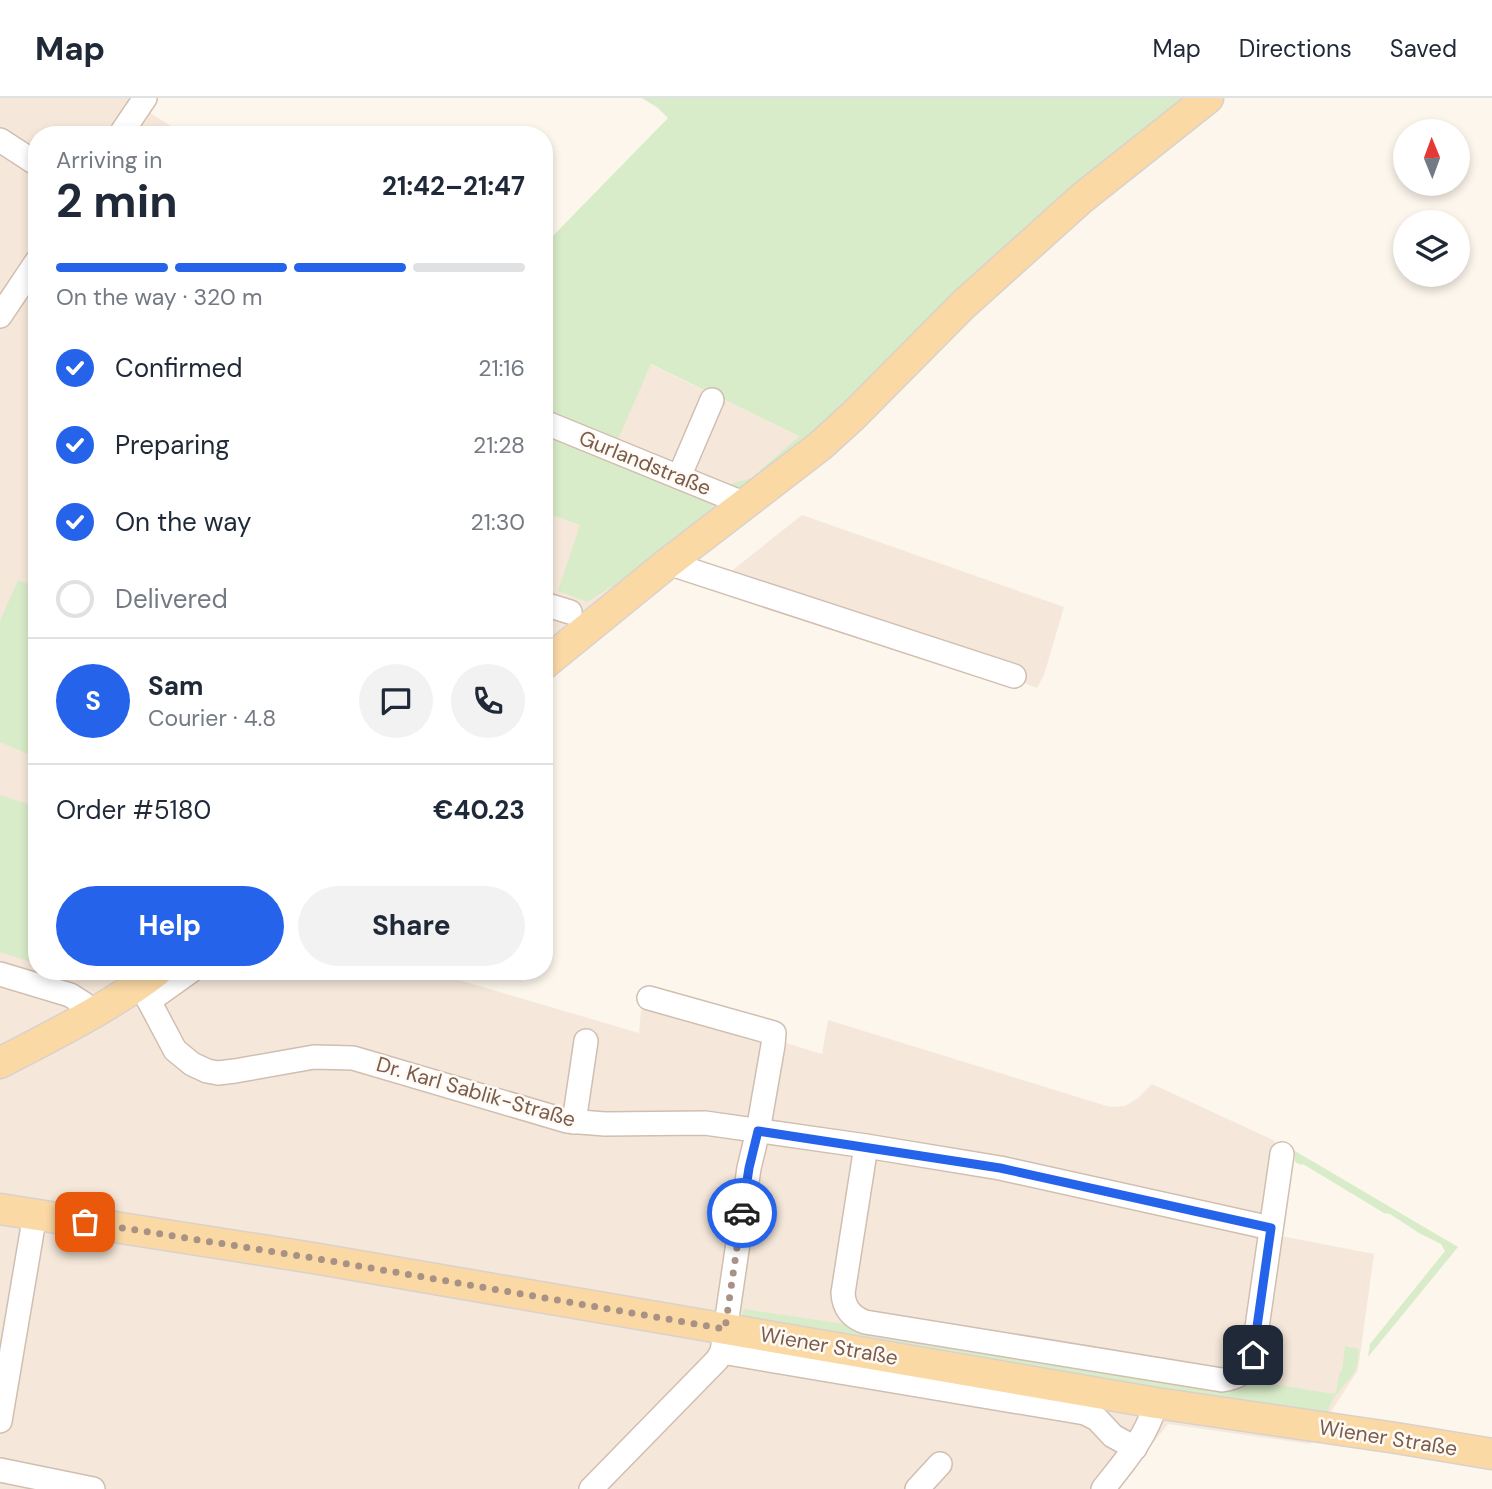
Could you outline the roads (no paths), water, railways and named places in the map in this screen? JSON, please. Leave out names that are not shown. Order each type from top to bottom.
[{"type":"main road","points":[[553,657],[668,563],[820,446],[962,305],[1082,198],[1208,98]]},
{"type":"main road","points":[[0,1063],[149,986]]},
{"type":"main road","name":"Wiener Straße","points":[[0,1209],[313,1258],[724,1340],[1492,1454]]},
{"type":"street","points":[[126,126],[145,98]]},
{"type":"street","points":[[0,140],[28,158]]},
{"type":"street","points":[[0,316],[28,274]]},
{"type":"street","points":[[679,477],[712,400]]},
{"type":"street","name":"Gurlandstraße","points":[[553,426],[745,504]]},
{"type":"street","points":[[668,563],[1014,676]]},
{"type":"street","points":[[553,607],[570,612]]},
{"type":"street","points":[[0,974],[70,995],[84,1004],[91,1014]]},
{"type":"street","points":[[149,986],[166,980]]},
{"type":"street","name":"Dr. Karl Sablik-Straße","points":[[149,986],[175,1050],[192,1064],[207,1071],[234,1071],[314,1056],[353,1058],[574,1122],[705,1123],[866,1146],[1000,1168],[1271,1228]]},
{"type":"street","points":[[591,1489],[717,1360],[724,1340],[749,1168],[773,1045],[774,1033],[649,998]]},
{"type":"street","points":[[574,1122],[586,1041]]},
{"type":"street","name":"Wiener Straße","points":[[866,1146],[843,1293],[846,1306],[856,1318],[865,1322],[1195,1376],[1222,1380],[1235,1378],[1245,1371],[1253,1355],[1271,1228]]},
{"type":"street","points":[[1271,1228],[1282,1154]]},
{"type":"street","points":[[0,1421],[34,1214]]},
{"type":"street","name":"Wiener Straße","points":[[724,1340],[1085,1413],[1097,1419],[1113,1436],[1135,1448]]},
{"type":"street","points":[[1103,1489],[1148,1427],[1156,1403]]},
{"type":"street","points":[[917,1489],[940,1464]]},
{"type":"street","points":[[0,1470],[93,1489]]}]
